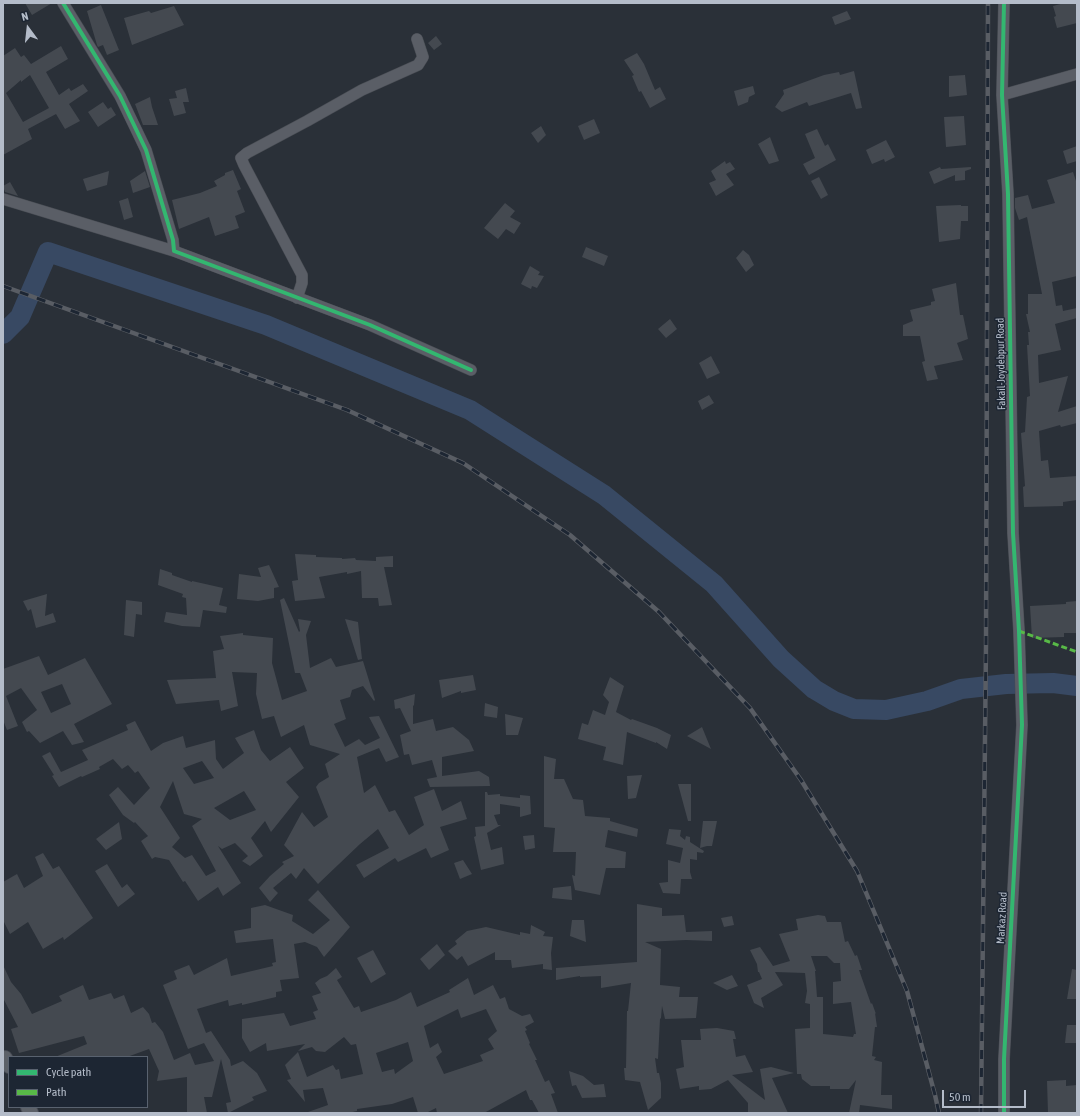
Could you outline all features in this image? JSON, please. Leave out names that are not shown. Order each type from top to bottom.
[{"type":"street","points":[[63,3],[120,96],[146,150],[172,240],[174,252]]},
{"type":"street","name":"Fakail-Joydebpur Road","points":[[1004,3],[1002,95],[1008,194],[1013,533],[1019,631],[1022,725]]},
{"type":"street","points":[[297,298],[302,283],[302,275],[244,165],[242,158],[247,153],[307,122],[362,90],[418,65],[423,57],[416,39]]},
{"type":"street","points":[[1002,95],[1077,74]]},
{"type":"street","points":[[3,199],[174,252],[370,325],[471,370]]},
{"type":"street","name":"Markaz Road","points":[[1004,1113],[1004,1059],[1008,972],[1022,725]]},
{"type":"building","points":[[25,3],[52,3],[32,15]]},
{"type":"building","points":[[1064,3],[1077,3],[1077,23],[1057,28],[1053,6]]},
{"type":"building","points":[[101,5],[119,50],[107,55],[103,45],[98,47],[97,45],[87,11]]},
{"type":"building","points":[[174,6],[184,25],[132,45],[124,18],[149,11],[151,13]]},
{"type":"building","points":[[847,11],[851,19],[835,25],[832,17]]},
{"type":"building","points":[[436,36],[442,44],[434,50],[428,43]]},
{"type":"building","points":[[61,46],[68,59],[46,72],[59,95],[69,88],[71,91],[83,84],[88,91],[69,104],[80,121],[65,129],[56,114],[28,129],[32,139],[3,155],[3,56],[15,48],[21,57],[24,55],[31,64]],"holes":[[[30,75],[49,108],[23,122],[6,93],[21,80],[21,82]]]},
{"type":"building","points":[[637,53],[644,64],[655,90],[660,87],[666,99],[650,108],[641,91],[639,92],[632,76],[634,75],[624,60]]},
{"type":"building","points":[[854,71],[862,108],[856,109],[851,93],[809,106],[807,102],[782,112],[775,107],[784,94],[783,90],[824,75],[839,72],[840,75]]},
{"type":"building","points":[[965,75],[967,95],[949,97],[949,76]]},
{"type":"building","points":[[753,86],[755,94],[749,97],[748,102],[738,106],[734,91]]},
{"type":"building","points":[[186,88],[189,102],[183,102],[186,113],[174,116],[169,99],[177,98],[175,91]]},
{"type":"building","points":[[150,97],[158,125],[143,125],[135,104]]},
{"type":"building","points":[[103,102],[108,109],[111,107],[116,115],[98,127],[88,112]]},
{"type":"building","points":[[964,116],[966,145],[946,147],[944,117]]},
{"type":"building","points":[[594,119],[600,133],[584,140],[578,126]]},
{"type":"building","points":[[541,126],[546,135],[538,143],[531,133]]},
{"type":"building","points":[[817,129],[825,146],[828,144],[836,160],[809,175],[803,164],[815,158],[805,134]]},
{"type":"building","points":[[770,137],[779,161],[769,164],[758,144]]},
{"type":"building","points":[[886,140],[895,157],[885,162],[884,159],[872,164],[866,150]]},
{"type":"building","points":[[1077,146],[1077,161],[1067,164],[1063,151]]},
{"type":"building","points":[[725,161],[726,164],[730,162],[735,169],[726,174],[734,185],[716,196],[709,183],[716,180],[711,171]]},
{"type":"building","points":[[940,167],[941,169],[971,167],[971,169],[965,171],[965,180],[955,181],[955,175],[934,184],[929,172]]},
{"type":"building","points":[[233,170],[241,189],[237,191],[245,212],[235,216],[239,228],[215,236],[209,217],[179,229],[172,200],[200,193],[217,186],[214,181],[225,175],[225,173]]},
{"type":"building","points":[[109,171],[107,185],[87,191],[83,179]]},
{"type":"building","points":[[145,171],[150,187],[133,193],[130,181]]},
{"type":"building","points":[[1073,172],[1077,184],[1077,276],[1052,282],[1056,306],[1062,305],[1063,311],[1077,308],[1077,318],[1055,324],[1061,350],[1038,355],[1039,383],[1068,376],[1058,412],[1077,406],[1077,423],[1061,427],[1060,425],[1039,431],[1041,461],[1048,460],[1050,478],[1077,476],[1077,500],[1063,502],[1063,506],[1024,507],[1023,487],[1025,486],[1021,433],[1025,432],[1027,397],[1030,396],[1027,345],[1029,345],[1028,332],[1030,332],[1026,314],[1028,314],[1028,294],[1042,294],[1027,217],[1019,220],[1015,208],[1015,198],[1028,195],[1032,209],[1055,203],[1047,180]]},
{"type":"building","points":[[819,177],[828,195],[821,199],[811,181]]},
{"type":"building","points":[[10,182],[18,196],[5,192],[3,186]]},
{"type":"building","points":[[128,198],[133,217],[124,220],[119,201]]},
{"type":"building","points":[[505,203],[515,211],[510,217],[521,223],[514,234],[506,229],[498,239],[484,228]]},
{"type":"building","points":[[936,206],[968,206],[968,221],[961,221],[960,239],[939,242]]},
{"type":"building","points":[[586,247],[608,256],[604,266],[582,257]]},
{"type":"building","points":[[743,250],[749,255],[754,265],[746,272],[736,258]]},
{"type":"building","points":[[530,266],[540,272],[538,275],[544,276],[537,288],[532,286],[531,289],[521,284]]},
{"type":"building","points":[[956,283],[960,315],[963,315],[968,339],[957,343],[963,360],[934,366],[938,379],[927,381],[922,362],[925,361],[920,336],[903,336],[903,325],[913,321],[910,310],[931,305],[931,302],[935,301],[932,289]]},
{"type":"building","points":[[670,319],[677,329],[666,338],[658,329]]},
{"type":"building","points":[[711,356],[720,373],[707,379],[699,363]]},
{"type":"building","points":[[709,395],[714,403],[702,410],[698,401]]},
{"type":"building","points":[[295,554],[376,561],[376,557],[393,556],[393,567],[384,567],[392,605],[379,606],[378,598],[362,598],[361,571],[319,577],[325,598],[295,601],[292,581],[298,580]]},
{"type":"building","points":[[269,565],[279,587],[274,588],[274,598],[258,601],[237,599],[239,574],[261,577],[258,568]]},
{"type":"building","points":[[160,569],[192,582],[223,588],[219,605],[227,607],[226,613],[203,610],[200,627],[182,626],[164,622],[166,612],[187,615],[186,598],[182,597],[183,594],[158,585]]},
{"type":"building","points":[[47,594],[45,616],[53,613],[56,622],[36,628],[31,609],[28,611],[23,601]]},
{"type":"building","points":[[284,598],[299,632],[298,619],[311,621],[306,635],[310,668],[331,658],[336,667],[363,661],[375,700],[374,701],[363,686],[352,690],[350,697],[340,700],[346,719],[334,724],[345,747],[359,739],[365,745],[380,738],[369,717],[379,716],[399,757],[386,762],[379,748],[357,757],[364,793],[375,785],[389,812],[395,810],[409,835],[424,825],[414,797],[434,789],[442,811],[461,801],[467,819],[440,827],[449,850],[431,858],[426,848],[398,862],[395,858],[364,878],[356,865],[389,848],[378,829],[318,884],[304,868],[296,879],[291,873],[273,888],[278,893],[270,902],[259,888],[284,864],[282,862],[294,856],[284,845],[302,812],[314,827],[328,817],[316,787],[319,783],[329,777],[325,764],[340,754],[310,745],[304,725],[281,737],[274,716],[262,719],[256,694],[257,673],[232,672],[238,706],[221,711],[219,700],[176,704],[167,680],[216,678],[213,651],[224,649],[220,636],[243,633],[243,635],[273,638],[272,663],[282,700],[307,691],[300,673],[295,673],[280,600]]},
{"type":"building","points":[[126,600],[142,602],[142,615],[136,614],[134,637],[124,635]]},
{"type":"building","points":[[1077,601],[1077,633],[1064,633],[1064,637],[1032,638],[1030,606],[1066,604],[1066,602]]},
{"type":"building","points":[[345,619],[358,622],[362,659],[358,660]]},
{"type":"building","points":[[39,656],[48,675],[85,658],[112,704],[74,724],[84,742],[72,745],[63,731],[40,743],[29,731],[27,732],[22,722],[37,710],[21,688],[6,696],[18,726],[7,730],[3,720],[3,669]],"holes":[[[62,684],[71,704],[51,713],[41,692]]]},
{"type":"building","points":[[473,675],[476,690],[461,693],[461,691],[442,698],[439,680]]},
{"type":"building","points":[[610,677],[624,686],[616,712],[631,720],[632,719],[657,728],[671,735],[667,749],[656,742],[627,732],[623,765],[603,760],[606,747],[578,739],[582,723],[588,725],[593,710],[605,715],[609,702],[603,695]]},
{"type":"building","points":[[415,694],[413,724],[433,719],[436,731],[453,727],[469,740],[474,751],[442,757],[442,776],[479,771],[489,777],[490,786],[430,787],[427,779],[437,777],[432,760],[412,765],[409,754],[404,755],[400,735],[411,731],[400,708],[395,709],[394,700]]},
{"type":"building","points":[[485,703],[498,707],[497,718],[484,716]]},
{"type":"building","points":[[505,714],[523,718],[518,735],[506,735]]},
{"type":"building","points":[[135,721],[151,751],[163,743],[183,736],[186,748],[215,740],[216,759],[223,769],[244,753],[235,738],[254,730],[261,750],[270,761],[290,747],[304,768],[286,782],[299,797],[271,832],[265,821],[251,838],[263,856],[250,866],[242,861],[248,856],[235,843],[222,849],[218,846],[241,883],[223,896],[218,887],[198,901],[185,881],[183,882],[169,860],[155,857],[152,859],[141,841],[148,836],[135,822],[134,823],[123,815],[109,795],[118,787],[134,805],[150,788],[138,771],[135,773],[128,765],[122,769],[113,759],[99,767],[100,769],[82,777],[81,776],[59,787],[52,776],[54,775],[42,756],[50,752],[61,772],[88,760],[82,750],[128,730],[126,725]],"holes":[[[202,761],[214,778],[194,784],[183,768]],[[173,781],[184,814],[202,819],[192,826],[216,871],[206,876],[192,855],[185,858],[172,847],[180,838],[160,807]],[[244,791],[256,810],[230,820],[214,808]]]},
{"type":"building","points":[[702,727],[711,749],[687,736]]},
{"type":"building","points":[[544,756],[556,759],[554,779],[564,779],[573,799],[583,800],[585,816],[610,818],[610,821],[638,829],[637,837],[608,830],[605,847],[626,852],[625,868],[606,868],[600,895],[575,890],[572,875],[575,876],[576,852],[553,852],[555,828],[544,827]]},
{"type":"building","points":[[642,775],[636,798],[628,799],[627,776]]},
{"type":"building","points":[[678,784],[691,784],[691,821],[688,821]]},
{"type":"building","points":[[485,792],[487,792],[488,795],[500,794],[500,796],[520,798],[520,795],[530,796],[531,814],[520,817],[520,807],[500,804],[500,814],[494,815],[498,825],[501,825],[487,833],[491,850],[502,847],[504,864],[481,870],[474,837],[476,836],[475,827],[485,826]]},
{"type":"building","points":[[703,821],[717,821],[712,846],[700,848]]},
{"type":"building","points":[[119,822],[122,839],[106,850],[96,839]]},
{"type":"building","points":[[669,829],[681,830],[680,836],[685,840],[686,836],[690,837],[690,842],[704,851],[703,853],[697,852],[697,860],[690,859],[690,872],[692,879],[681,879],[680,894],[663,893],[659,883],[668,882],[668,860],[680,863],[683,848],[666,844]]},
{"type":"building","points":[[534,835],[535,848],[525,850],[523,836]]},
{"type":"building","points":[[43,853],[53,869],[59,866],[93,918],[64,940],[63,937],[43,949],[28,922],[10,934],[3,920],[3,882],[17,874],[24,888],[43,876],[35,857]]},
{"type":"building","points":[[463,860],[472,874],[460,879],[454,863]]},
{"type":"building","points":[[107,864],[122,888],[127,884],[135,894],[118,907],[95,871]]},
{"type":"building","points":[[571,886],[572,900],[552,898],[553,888]]},
{"type":"building","points":[[318,890],[350,927],[324,957],[317,947],[305,942],[294,944],[299,978],[280,980],[282,991],[276,992],[276,997],[242,1005],[242,1003],[229,1006],[228,1000],[197,1009],[206,1033],[211,1031],[230,1060],[231,1066],[243,1061],[257,1073],[267,1091],[252,1097],[254,1100],[228,1113],[226,1103],[231,1102],[221,1059],[212,1097],[204,1097],[207,1113],[187,1113],[187,1077],[157,1081],[159,1071],[149,1049],[130,1056],[57,1056],[87,1044],[84,1036],[19,1053],[11,1029],[18,1027],[3,998],[3,965],[11,982],[21,994],[32,1014],[62,1001],[59,996],[83,985],[89,1000],[111,993],[114,999],[124,995],[131,1013],[143,1007],[149,1014],[152,1023],[155,1022],[163,1032],[174,1060],[190,1053],[195,1065],[214,1061],[204,1043],[188,1049],[163,985],[177,979],[174,971],[189,965],[194,975],[227,958],[231,976],[273,966],[272,963],[276,962],[273,939],[236,943],[234,931],[251,928],[251,908],[265,905],[293,915],[292,921],[313,934],[330,920],[308,900]]},
{"type":"building","points":[[637,904],[662,908],[662,916],[684,915],[686,932],[712,931],[712,941],[686,940],[645,942],[661,949],[660,985],[680,987],[679,997],[698,997],[696,1018],[665,1019],[662,1006],[658,1059],[655,1058],[657,1073],[659,1073],[661,1083],[661,1098],[648,1110],[640,1082],[625,1080],[624,1068],[626,1068],[627,1011],[631,983],[601,988],[601,976],[580,976],[556,980],[556,968],[637,962]]},
{"type":"building","points":[[818,915],[825,916],[827,922],[841,922],[845,942],[848,941],[855,956],[857,955],[862,970],[859,970],[876,1014],[875,1013],[877,1027],[875,1027],[872,1056],[876,1057],[874,1060],[882,1062],[881,1095],[892,1095],[892,1109],[860,1105],[859,1113],[849,1113],[856,1080],[849,1089],[830,1089],[830,1086],[811,1086],[802,1079],[801,1074],[797,1074],[795,1029],[810,1028],[810,1004],[805,1003],[807,991],[805,973],[775,972],[783,985],[761,998],[764,1008],[754,1003],[747,985],[762,979],[750,950],[760,947],[773,966],[790,961],[779,934],[798,930],[796,919]],"holes":[[[811,956],[827,956],[834,963],[840,963],[841,981],[833,982],[833,1004],[851,1002],[856,1034],[854,1034],[853,1037],[823,1034],[823,997],[817,997],[816,971]]]},
{"type":"building","points":[[732,916],[734,925],[724,927],[721,918]]},
{"type":"building","points":[[572,920],[584,920],[586,942],[570,936]]},
{"type":"building","points":[[531,925],[545,932],[543,936],[553,937],[551,953],[552,970],[543,969],[543,964],[512,968],[511,960],[495,960],[495,952],[468,966],[462,956],[457,960],[448,951],[457,944],[455,941],[467,931],[486,927],[520,935],[520,932],[530,934]]},
{"type":"building","points":[[437,944],[445,955],[429,970],[420,959]]},
{"type":"building","points":[[373,950],[386,974],[371,983],[357,958]]},
{"type":"building","points":[[336,968],[342,977],[337,980],[354,1008],[359,1006],[361,1012],[396,1000],[411,992],[417,1007],[450,992],[449,990],[468,978],[474,995],[493,985],[500,999],[505,997],[509,1009],[522,1016],[530,1014],[534,1022],[525,1027],[527,1030],[525,1031],[530,1043],[529,1044],[537,1060],[535,1060],[545,1082],[549,1080],[555,1093],[551,1094],[558,1113],[539,1113],[532,1100],[530,1100],[526,1090],[484,1113],[437,1113],[436,1108],[426,1113],[418,1113],[413,1097],[392,1104],[357,1109],[357,1111],[348,1113],[308,1113],[328,1105],[323,1088],[303,1090],[305,1102],[287,1080],[291,1079],[285,1065],[298,1052],[307,1077],[333,1065],[336,1070],[339,1069],[341,1079],[363,1074],[356,1044],[351,1045],[344,1037],[325,1052],[316,1051],[312,1047],[298,1051],[305,1044],[267,1051],[266,1043],[250,1052],[242,1038],[242,1019],[284,1013],[290,1026],[316,1019],[313,1012],[318,1010],[312,996],[321,993],[315,983],[327,976]],"holes":[[[458,1009],[461,1018],[486,1009],[497,1031],[488,1039],[494,1049],[480,1055],[483,1061],[444,1074],[436,1057],[442,1052],[438,1043],[430,1048],[424,1026]],[[408,1042],[413,1061],[395,1074],[394,1069],[382,1072],[376,1053]]]},
{"type":"building","points":[[1072,969],[1077,970],[1077,999],[1067,999]]},
{"type":"building","points":[[732,975],[738,986],[727,990],[713,983]]},
{"type":"building","points":[[1067,1025],[1077,1025],[1077,1043],[1065,1043]]},
{"type":"building","points":[[717,1028],[734,1031],[736,1039],[733,1039],[736,1057],[745,1055],[753,1072],[732,1075],[765,1100],[760,1069],[771,1067],[794,1073],[772,1078],[788,1113],[748,1113],[748,1103],[728,1080],[711,1089],[699,1090],[699,1086],[680,1089],[676,1069],[684,1067],[681,1040],[701,1040],[700,1029]]},
{"type":"building","points":[[569,1071],[583,1076],[594,1085],[604,1084],[606,1097],[582,1098],[576,1085],[572,1086]]},
{"type":"building","points":[[1066,1080],[1066,1086],[1077,1085],[1077,1113],[1048,1113],[1047,1081]]},
{"type":"waterway","points":[[3,334],[20,317],[48,252],[266,325],[470,410],[604,495],[714,584],[781,659],[814,689],[834,701],[854,709],[886,710],[927,701],[961,689],[1006,684],[1053,683],[1077,686]]},
{"type":"railway","points":[[981,1113],[986,645],[988,3]]},
{"type":"railway","points":[[3,286],[347,410],[463,463],[570,535],[659,612],[750,708],[801,780],[857,871],[907,991],[939,1113]]},
{"type":"marked path","points":[[1019,631],[1077,652]]},
{"type":"cycle path","points":[[63,3],[120,96],[146,150],[173,240],[174,251],[370,325],[471,370]]},
{"type":"cycle path","points":[[1004,3],[1002,95],[1008,194],[1013,533],[1019,631],[1022,725],[1004,1059],[1004,1113]]}]
